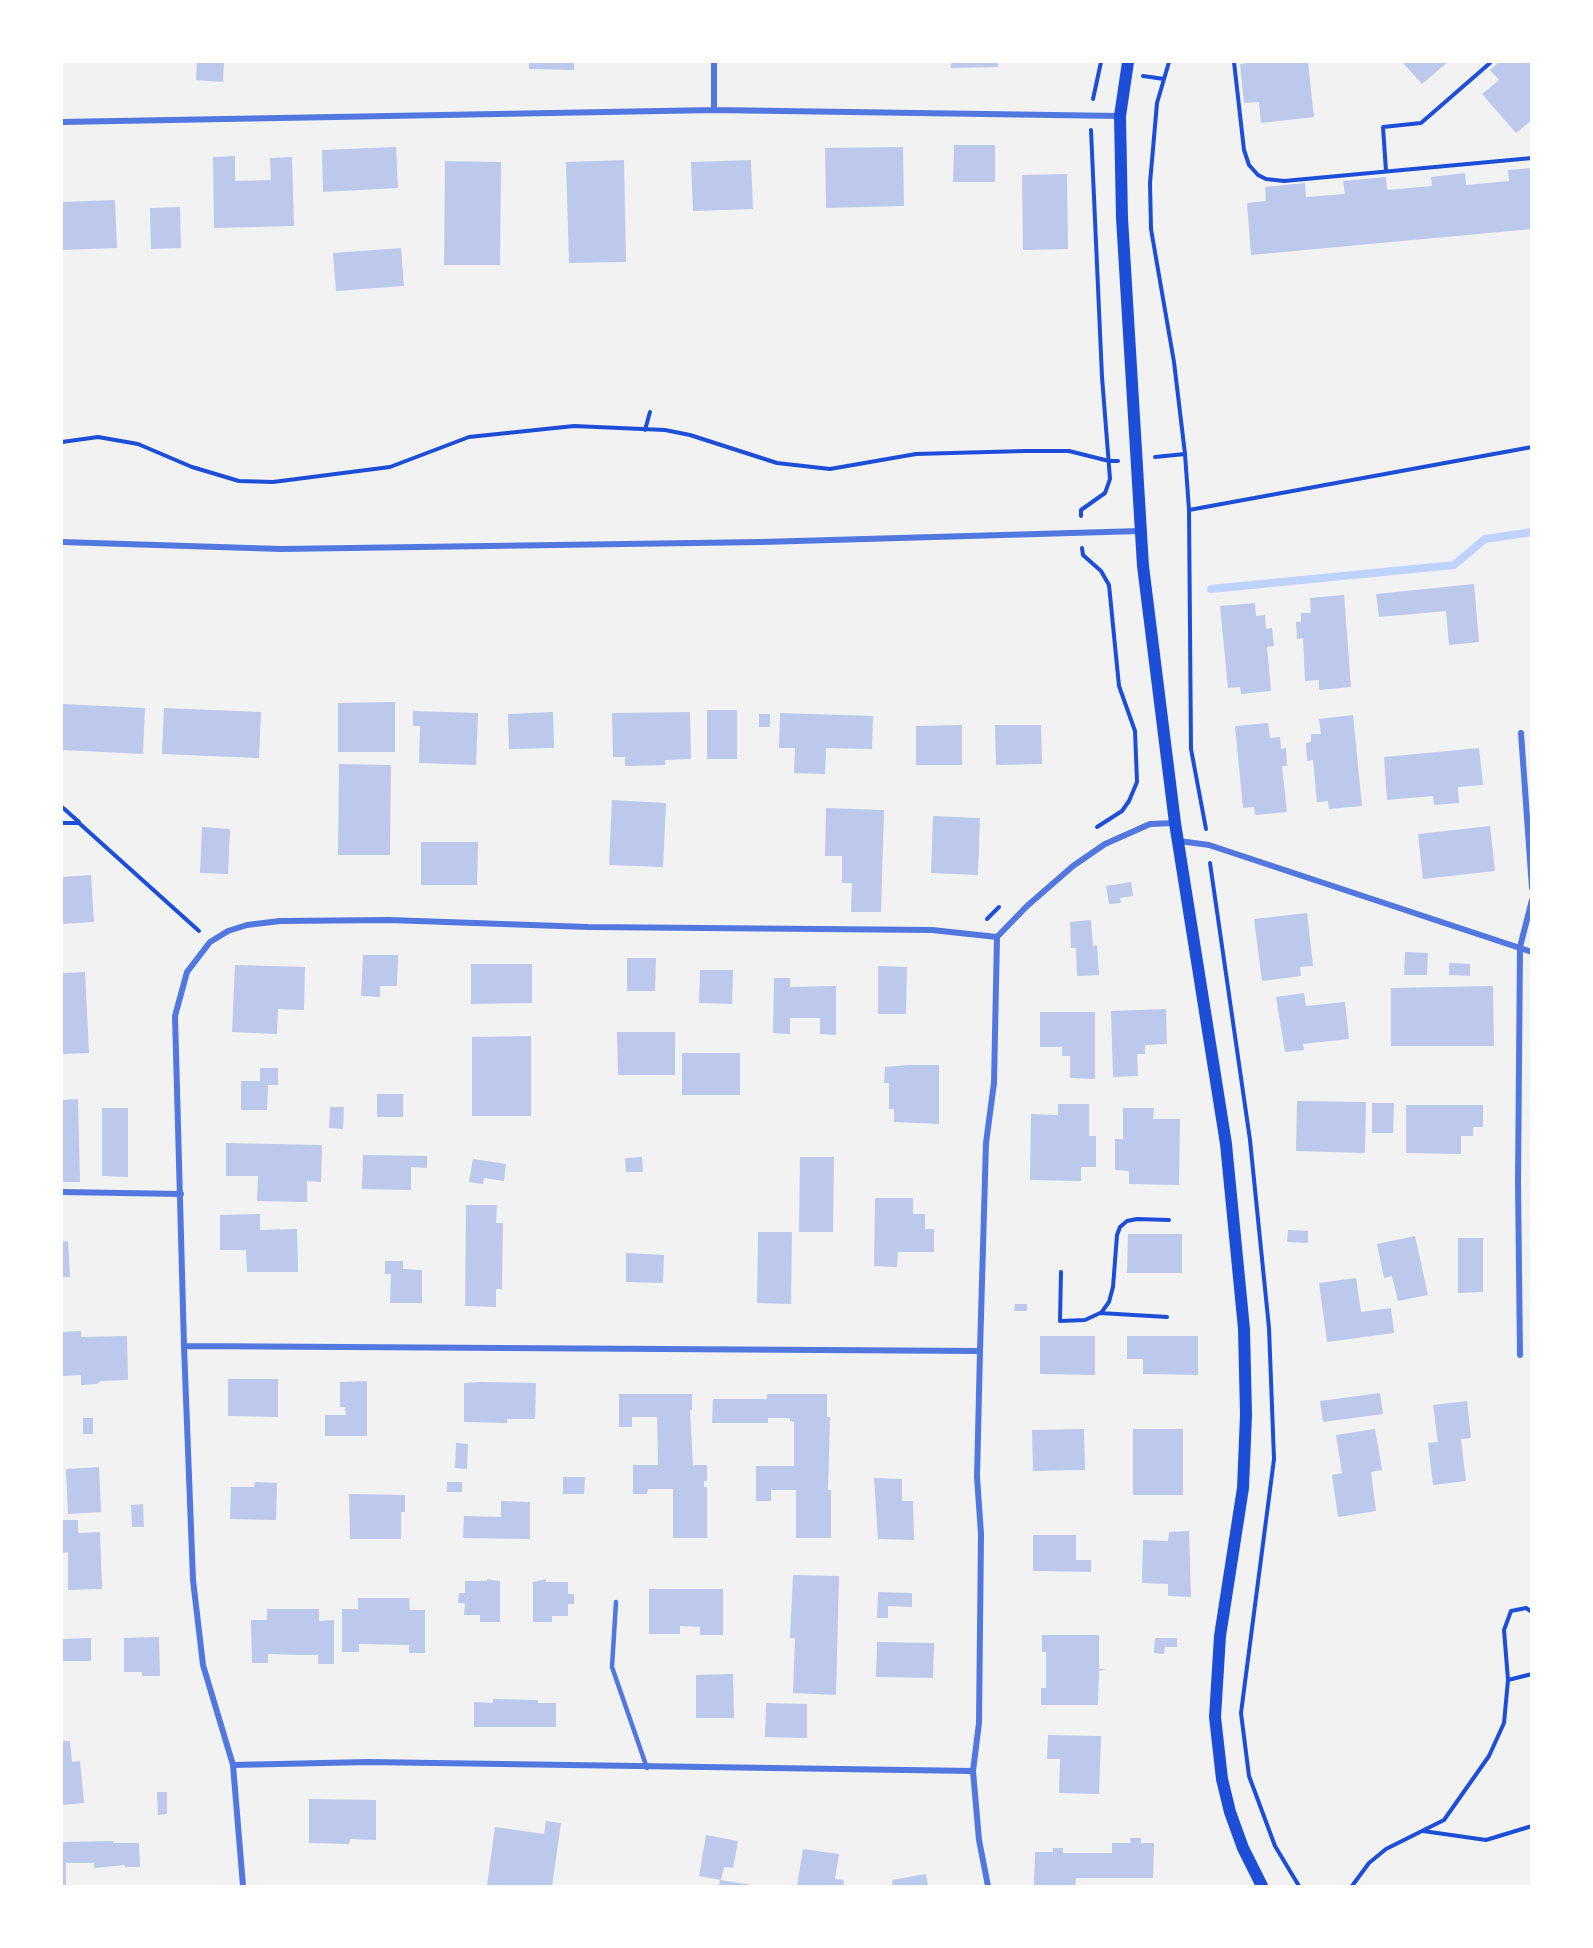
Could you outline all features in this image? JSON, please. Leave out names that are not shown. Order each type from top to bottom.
[{"type":"main road","points":[[1128,62],[1120,116],[1122,218],[1140,531],[1175,823],[1226,1144],[1244,1329],[1246,1415],[1243,1488],[1220,1635],[1215,1717],[1222,1779],[1230,1812],[1243,1848],[1262,1887]]},
{"type":"street","points":[[714,62],[714,110]]},
{"type":"street","points":[[62,122],[714,110],[1120,116]]},
{"type":"street","points":[[62,542],[282,549],[1080,535],[1140,531]]},
{"type":"street","points":[[1521,733],[1532,888]]},
{"type":"street","points":[[988,1887],[979,1840],[974,1772],[979,1700],[981,1534],[977,1477],[980,1351],[986,1143],[994,1083],[997,937],[1027,906],[1065,873],[1105,844],[1150,824],[1175,823]]},
{"type":"street","points":[[1178,841],[1209,845],[1532,951]]},
{"type":"street","points":[[1520,1355],[1518,1182],[1520,947],[1532,900]]},
{"type":"street","points":[[243,1887],[233,1765],[203,1665],[194,1591],[184,1346],[175,1016],[187,972],[210,942],[247,925],[280,921],[389,920],[588,927],[747,927],[973,933],[997,937]]},
{"type":"street","points":[[62,1192],[181,1194]]},
{"type":"street","points":[[184,1346],[980,1351]]},
{"type":"street","points":[[233,1765],[368,1762],[974,1772]]},
{"type":"lane","points":[[616,1602],[612,1667],[647,1768]]},
{"type":"path","points":[[1092,830],[1122,811],[1137,782],[1135,731],[1119,686],[1109,585],[1101,571],[1083,555],[1080,535],[1081,510],[1105,494],[1110,479],[1102,377],[1095,182],[1090,114],[1101,62]]},
{"type":"path","points":[[1169,62],[1157,103],[1150,183],[1151,229],[1174,362],[1189,510],[1191,749],[1209,845]]},
{"type":"path","points":[[1234,62],[1244,150],[1250,165],[1258,175],[1284,181],[1532,158]]},
{"type":"path","points":[[1386,171],[1383,127],[1421,123],[1490,63]]},
{"type":"path","points":[[645,430],[650,412]]},
{"type":"path","points":[[62,442],[98,437],[138,444],[192,467],[239,481],[273,482],[390,466],[469,437],[574,426],[690,435],[777,463],[830,469],[916,454],[1069,451],[1109,461]]},
{"type":"path","points":[[1189,510],[1532,447]]},
{"type":"path","points":[[62,807],[210,942]]},
{"type":"path","points":[[62,823],[79,823]]},
{"type":"path","points":[[973,933],[1003,904]]},
{"type":"path","points":[[1061,1272],[1060,1321],[1085,1320],[1100,1313],[1109,1302],[1113,1287],[1117,1235],[1120,1227],[1127,1221],[1137,1219],[1169,1220]]},
{"type":"path","points":[[1100,1313],[1167,1317]]},
{"type":"path","points":[[1352,1887],[1369,1863],[1386,1849],[1444,1820],[1490,1756],[1504,1723],[1508,1680],[1504,1630],[1511,1611],[1526,1608],[1532,1612]]},
{"type":"path","points":[[1508,1680],[1532,1674]]},
{"type":"path","points":[[1422,1831],[1486,1840],[1532,1826]]},
{"type":"building","points":[[197,62],[224,62],[223,82],[196,80]]},
{"type":"building","points":[[529,62],[574,62],[574,70],[529,69]]},
{"type":"building","points":[[951,62],[998,62],[998,67],[951,68]]},
{"type":"building","points":[[1308,62],[1314,117],[1261,123],[1259,102],[1244,103],[1240,64]]},
{"type":"building","points":[[1402,62],[1448,62],[1422,84]]},
{"type":"building","points":[[1499,62],[1532,62],[1532,120],[1516,133],[1482,94],[1499,80],[1490,70]]},
{"type":"building","points":[[954,145],[995,145],[995,182],[953,182]]},
{"type":"building","points":[[396,147],[398,188],[323,192],[322,150]]},
{"type":"building","points":[[903,147],[904,206],[826,208],[825,148]]},
{"type":"building","points":[[235,156],[235,181],[271,180],[270,158],[292,157],[294,226],[214,228],[213,157]]},
{"type":"building","points":[[624,160],[626,262],[569,263],[566,162]]},
{"type":"building","points":[[751,160],[753,209],[693,211],[691,162]]},
{"type":"building","points":[[445,161],[501,162],[500,265],[444,265]]},
{"type":"building","points":[[1532,168],[1532,229],[1251,255],[1247,203],[1266,201],[1265,187],[1305,183],[1306,197],[1345,194],[1343,181],[1386,177],[1387,190],[1432,186],[1431,177],[1465,173],[1466,185],[1509,181],[1508,170]]},
{"type":"building","points":[[1067,174],[1068,249],[1023,250],[1022,175]]},
{"type":"building","points":[[115,200],[117,248],[62,250],[62,202]]},
{"type":"building","points":[[180,207],[181,248],[151,249],[150,208]]},
{"type":"building","points":[[401,248],[404,286],[336,291],[333,253]]},
{"type":"building","points":[[1474,584],[1479,642],[1449,645],[1446,611],[1379,617],[1376,594]]},
{"type":"building","points":[[1344,595],[1351,687],[1319,690],[1319,680],[1305,681],[1303,638],[1297,639],[1296,622],[1301,622],[1301,613],[1311,613],[1310,598]]},
{"type":"building","points":[[1255,603],[1256,616],[1265,615],[1266,629],[1272,628],[1274,646],[1267,647],[1271,691],[1241,694],[1240,687],[1228,688],[1220,606]]},
{"type":"building","points":[[395,702],[395,752],[338,752],[338,703]]},
{"type":"building","points":[[62,704],[145,708],[143,754],[62,750]]},
{"type":"building","points":[[164,708],[261,712],[259,758],[162,754]]},
{"type":"building","points":[[707,710],[737,710],[737,759],[707,759]]},
{"type":"building","points":[[413,711],[478,713],[476,765],[419,763],[420,726],[413,726]]},
{"type":"building","points":[[553,712],[554,748],[509,749],[508,714]]},
{"type":"building","points":[[690,712],[691,759],[665,760],[665,765],[625,766],[625,757],[613,757],[612,713]]},
{"type":"building","points":[[780,713],[873,716],[872,749],[826,748],[825,774],[794,773],[795,748],[779,748]]},
{"type":"building","points":[[759,714],[770,714],[770,727],[759,727]]},
{"type":"building","points":[[1353,715],[1362,806],[1329,809],[1328,801],[1317,802],[1313,760],[1307,761],[1306,743],[1311,742],[1311,734],[1321,734],[1319,719]]},
{"type":"building","points":[[1268,723],[1270,738],[1280,737],[1281,749],[1286,748],[1287,766],[1282,766],[1287,812],[1255,815],[1254,807],[1243,808],[1235,726]]},
{"type":"building","points":[[962,725],[962,765],[916,765],[916,726]]},
{"type":"building","points":[[995,725],[1041,725],[1042,764],[996,765]]},
{"type":"building","points":[[1479,748],[1483,785],[1458,787],[1459,803],[1434,805],[1433,796],[1387,800],[1384,757]]},
{"type":"building","points":[[339,764],[391,765],[390,855],[338,855]]},
{"type":"building","points":[[612,800],[666,803],[663,867],[609,865]]},
{"type":"building","points":[[826,808],[884,810],[881,912],[851,912],[852,883],[842,883],[842,856],[825,856]]},
{"type":"building","points":[[933,816],[980,818],[978,875],[931,873]]},
{"type":"building","points":[[1490,826],[1495,871],[1423,879],[1418,834]]},
{"type":"building","points":[[202,827],[230,829],[228,874],[200,873]]},
{"type":"building","points":[[421,842],[478,842],[477,885],[421,885]]},
{"type":"building","points":[[91,875],[94,922],[62,924],[62,877]]},
{"type":"building","points":[[1131,882],[1133,896],[1120,898],[1121,903],[1109,904],[1106,886]]},
{"type":"building","points":[[1307,913],[1313,966],[1300,967],[1301,976],[1262,981],[1254,919]]},
{"type":"building","points":[[1091,920],[1093,946],[1097,945],[1099,975],[1077,976],[1076,948],[1071,948],[1070,922]]},
{"type":"building","points":[[1405,952],[1428,953],[1427,975],[1404,975]]},
{"type":"building","points":[[363,955],[398,955],[397,986],[380,986],[380,997],[361,996]]},
{"type":"building","points":[[627,958],[656,958],[655,991],[627,991]]},
{"type":"building","points":[[1449,963],[1470,964],[1470,976],[1449,975]]},
{"type":"building","points":[[471,964],[532,964],[532,1003],[471,1004]]},
{"type":"building","points":[[235,965],[305,967],[304,1010],[278,1009],[277,1034],[232,1032]]},
{"type":"building","points":[[878,966],[907,967],[906,1014],[878,1014]]},
{"type":"building","points":[[700,970],[733,970],[732,1004],[699,1003]]},
{"type":"building","points":[[85,972],[89,1053],[62,1054],[62,973]]},
{"type":"building","points":[[774,978],[790,978],[790,987],[836,986],[836,1035],[820,1034],[820,1018],[790,1018],[790,1034],[773,1033]]},
{"type":"building","points":[[1493,986],[1494,1046],[1391,1046],[1391,988]]},
{"type":"building","points":[[1304,993],[1306,1006],[1345,1002],[1349,1039],[1303,1044],[1304,1050],[1285,1052],[1276,997]]},
{"type":"building","points":[[1166,1009],[1167,1044],[1145,1045],[1145,1054],[1137,1054],[1138,1076],[1113,1077],[1111,1011]]},
{"type":"building","points":[[1040,1012],[1095,1012],[1095,1079],[1070,1078],[1070,1056],[1062,1056],[1062,1047],[1040,1047]]},
{"type":"building","points":[[617,1032],[675,1032],[675,1075],[618,1075]]},
{"type":"building","points":[[531,1036],[531,1116],[472,1116],[472,1037]]},
{"type":"building","points":[[682,1053],[740,1053],[740,1095],[682,1095]]},
{"type":"building","points":[[939,1065],[939,1124],[894,1122],[894,1109],[889,1109],[889,1083],[884,1083],[885,1067]]},
{"type":"building","points":[[260,1068],[278,1068],[278,1085],[268,1085],[267,1110],[241,1110],[241,1081],[260,1081]]},
{"type":"building","points":[[377,1094],[403,1094],[403,1117],[377,1117]]},
{"type":"building","points":[[78,1099],[80,1182],[62,1182],[62,1100]]},
{"type":"building","points":[[1297,1101],[1366,1102],[1365,1153],[1296,1151]]},
{"type":"building","points":[[1372,1103],[1394,1103],[1393,1133],[1372,1133]]},
{"type":"building","points":[[1058,1104],[1089,1104],[1089,1136],[1096,1136],[1096,1167],[1081,1167],[1081,1181],[1030,1180],[1031,1114],[1058,1115]]},
{"type":"building","points":[[1406,1105],[1483,1105],[1483,1127],[1473,1127],[1473,1136],[1461,1136],[1461,1154],[1406,1153]]},
{"type":"building","points":[[330,1107],[344,1107],[343,1129],[329,1128]]},
{"type":"building","points":[[102,1108],[128,1108],[128,1177],[102,1176]]},
{"type":"building","points":[[1123,1108],[1154,1108],[1153,1119],[1180,1119],[1179,1185],[1129,1184],[1129,1171],[1115,1170],[1115,1139],[1123,1139]]},
{"type":"building","points":[[226,1143],[322,1145],[321,1182],[307,1181],[307,1202],[257,1201],[258,1176],[226,1176]]},
{"type":"building","points":[[363,1155],[427,1156],[427,1168],[411,1167],[411,1190],[362,1189]]},
{"type":"building","points":[[642,1157],[643,1172],[626,1172],[625,1158]]},
{"type":"building","points":[[800,1157],[834,1157],[833,1232],[799,1232]]},
{"type":"building","points":[[473,1159],[506,1164],[504,1181],[484,1178],[483,1184],[469,1182]]},
{"type":"building","points":[[875,1198],[913,1198],[913,1214],[925,1214],[925,1229],[934,1229],[934,1252],[898,1252],[897,1267],[874,1266]]},
{"type":"building","points":[[466,1205],[497,1205],[496,1223],[503,1223],[502,1289],[496,1289],[496,1307],[465,1306]]},
{"type":"building","points":[[260,1214],[260,1230],[297,1229],[298,1272],[247,1272],[246,1250],[220,1250],[220,1215]]},
{"type":"building","points":[[1288,1230],[1308,1231],[1308,1243],[1287,1242]]},
{"type":"building","points":[[758,1232],[792,1232],[791,1304],[757,1303]]},
{"type":"building","points":[[1128,1234],[1182,1234],[1182,1273],[1127,1273]]},
{"type":"building","points":[[1415,1236],[1428,1295],[1398,1301],[1392,1276],[1384,1278],[1377,1244]]},
{"type":"building","points":[[1458,1238],[1483,1238],[1483,1292],[1458,1293]]},
{"type":"building","points":[[68,1241],[70,1277],[62,1277],[62,1242]]},
{"type":"building","points":[[626,1253],[664,1255],[663,1283],[626,1282]]},
{"type":"building","points":[[385,1261],[403,1261],[403,1269],[422,1270],[422,1303],[390,1303],[391,1274],[385,1274]]},
{"type":"building","points":[[1356,1278],[1361,1312],[1391,1308],[1394,1333],[1327,1342],[1319,1283]]},
{"type":"building","points":[[1015,1304],[1027,1304],[1027,1311],[1014,1311]]},
{"type":"building","points":[[81,1331],[81,1337],[127,1336],[128,1380],[101,1381],[97,1384],[81,1385],[81,1375],[62,1376],[62,1332]]},
{"type":"building","points":[[1040,1336],[1095,1336],[1095,1375],[1040,1374]]},
{"type":"building","points":[[1127,1336],[1198,1336],[1198,1375],[1143,1374],[1143,1359],[1127,1359]]},
{"type":"building","points":[[228,1379],[278,1379],[278,1417],[228,1416]]},
{"type":"building","points":[[367,1381],[367,1436],[325,1436],[325,1415],[346,1415],[345,1407],[340,1407],[340,1382]]},
{"type":"building","points":[[464,1383],[536,1383],[535,1419],[507,1419],[507,1423],[464,1422]]},
{"type":"building","points":[[1380,1393],[1383,1414],[1323,1422],[1320,1401]]},
{"type":"building","points":[[619,1394],[692,1394],[692,1410],[690,1410],[693,1465],[707,1465],[707,1481],[704,1481],[704,1487],[707,1487],[707,1538],[673,1538],[673,1489],[648,1489],[647,1494],[633,1494],[633,1465],[658,1465],[657,1417],[632,1417],[632,1427],[619,1427]]},
{"type":"building","points":[[767,1394],[827,1394],[827,1417],[830,1417],[828,1490],[831,1490],[831,1538],[796,1538],[796,1490],[771,1490],[771,1501],[756,1501],[756,1466],[794,1466],[794,1422],[790,1421],[790,1418],[768,1418],[768,1423],[712,1423],[713,1399],[767,1399]]},
{"type":"building","points":[[1467,1401],[1471,1438],[1461,1439],[1466,1481],[1433,1485],[1428,1443],[1438,1442],[1433,1405]]},
{"type":"building","points":[[83,1418],[93,1418],[93,1434],[83,1434]]},
{"type":"building","points":[[1084,1429],[1085,1470],[1033,1471],[1032,1430]]},
{"type":"building","points":[[1133,1429],[1183,1429],[1183,1495],[1133,1495]]},
{"type":"building","points":[[1375,1429],[1382,1470],[1371,1472],[1376,1511],[1338,1517],[1332,1475],[1342,1473],[1336,1435]]},
{"type":"building","points":[[456,1443],[468,1444],[467,1469],[455,1468]]},
{"type":"building","points":[[99,1467],[101,1512],[68,1514],[66,1469]]},
{"type":"building","points":[[563,1477],[585,1477],[584,1494],[563,1494]]},
{"type":"building","points":[[874,1478],[902,1479],[902,1501],[913,1501],[914,1540],[878,1539]]},
{"type":"building","points":[[255,1482],[277,1483],[276,1520],[230,1519],[231,1487],[254,1487]]},
{"type":"building","points":[[447,1482],[462,1482],[462,1492],[447,1492]]},
{"type":"building","points":[[349,1494],[405,1495],[405,1512],[401,1512],[401,1539],[350,1539]]},
{"type":"building","points":[[501,1501],[530,1502],[530,1539],[463,1538],[464,1516],[501,1517]]},
{"type":"building","points":[[143,1504],[144,1527],[132,1527],[131,1505]]},
{"type":"building","points":[[62,1520],[78,1520],[78,1533],[100,1532],[102,1589],[68,1590],[68,1552],[62,1553]]},
{"type":"building","points":[[1189,1531],[1191,1597],[1168,1596],[1168,1584],[1142,1583],[1143,1540],[1168,1541],[1169,1532]]},
{"type":"building","points":[[1033,1535],[1076,1535],[1076,1560],[1091,1560],[1091,1572],[1033,1571]]},
{"type":"building","points":[[793,1575],[839,1576],[836,1695],[793,1693],[795,1638],[790,1638]]},
{"type":"building","points":[[487,1579],[500,1581],[500,1622],[480,1622],[480,1615],[464,1615],[465,1603],[458,1603],[459,1593],[465,1593],[465,1581],[487,1581]]},
{"type":"building","points":[[546,1579],[546,1582],[568,1582],[568,1594],[574,1594],[574,1604],[568,1604],[568,1616],[552,1616],[552,1622],[533,1622],[533,1582]]},
{"type":"building","points":[[649,1589],[723,1589],[723,1635],[700,1635],[700,1627],[680,1626],[680,1634],[649,1634]]},
{"type":"building","points":[[878,1592],[912,1593],[912,1607],[888,1606],[888,1618],[877,1618]]},
{"type":"building","points":[[358,1598],[409,1598],[410,1610],[425,1610],[425,1653],[409,1653],[409,1645],[359,1644],[359,1652],[342,1652],[342,1609],[358,1609]]},
{"type":"building","points":[[267,1609],[319,1609],[319,1621],[334,1620],[334,1664],[318,1664],[318,1655],[268,1654],[268,1663],[252,1663],[251,1620],[267,1620]]},
{"type":"building","points":[[1042,1635],[1099,1635],[1099,1669],[1107,1669],[1099,1671],[1098,1705],[1041,1705],[1041,1688],[1046,1688],[1046,1652],[1042,1652]]},
{"type":"building","points":[[159,1637],[160,1676],[142,1676],[142,1672],[124,1672],[124,1638]]},
{"type":"building","points":[[91,1638],[91,1661],[62,1661],[62,1639]]},
{"type":"building","points":[[1155,1638],[1177,1638],[1177,1647],[1165,1647],[1164,1654],[1154,1653]]},
{"type":"building","points":[[877,1642],[934,1643],[933,1678],[876,1677]]},
{"type":"building","points":[[733,1674],[734,1718],[696,1718],[696,1675]]},
{"type":"building","points":[[493,1699],[538,1700],[538,1703],[556,1703],[556,1727],[474,1727],[474,1702],[493,1703]]},
{"type":"building","points":[[766,1703],[807,1704],[807,1738],[765,1737]]},
{"type":"building","points":[[1048,1735],[1101,1736],[1099,1794],[1059,1793],[1060,1759],[1047,1759]]},
{"type":"building","points":[[62,1741],[70,1741],[72,1762],[80,1761],[84,1803],[62,1805]]},
{"type":"building","points":[[157,1792],[167,1792],[167,1814],[158,1815]]},
{"type":"building","points":[[309,1799],[376,1800],[376,1840],[350,1839],[349,1844],[309,1843]]},
{"type":"building","points":[[546,1821],[561,1823],[552,1886],[487,1886],[495,1827],[544,1834]]},
{"type":"building","points":[[706,1835],[738,1841],[733,1868],[724,1867],[721,1880],[699,1876]]},
{"type":"building","points":[[1130,1838],[1141,1838],[1141,1843],[1154,1843],[1153,1878],[1076,1878],[1075,1886],[1034,1886],[1035,1852],[1053,1852],[1053,1848],[1063,1848],[1063,1853],[1112,1853],[1112,1843],[1131,1843]]},
{"type":"building","points":[[113,1841],[113,1843],[139,1843],[140,1867],[125,1867],[125,1865],[94,1868],[94,1863],[66,1863],[66,1886],[62,1886],[62,1842]]},
{"type":"building","points":[[803,1849],[839,1854],[835,1879],[844,1880],[843,1886],[797,1886]]},
{"type":"building","points":[[926,1874],[928,1886],[893,1886],[892,1880]]},
{"type":"building","points":[[720,1880],[752,1885],[752,1886],[719,1886]]},
{"type":"waterway","points":[[1211,589],[1454,565],[1485,539],[1532,532]]}]
